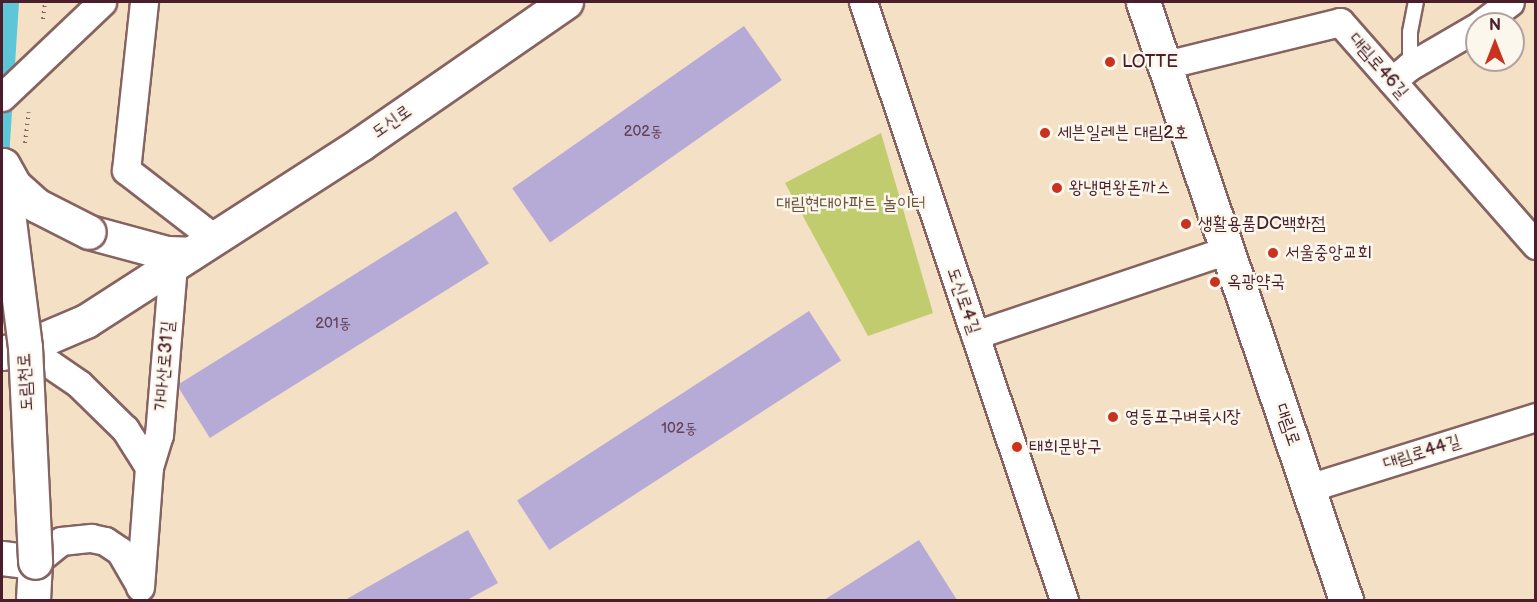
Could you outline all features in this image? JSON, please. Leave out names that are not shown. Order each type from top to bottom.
[{"type":"main road","name":"도신로","points":[[13,350],[86,321],[362,142],[566,2]]},
{"type":"main road","name":"대림로","points":[[1143,2],[1346,600]]},
{"type":"main road","points":[[2,163],[14,185],[36,206],[89,232],[167,253],[192,252]]},
{"type":"main road","name":"도림천로","points":[[2,163],[13,350],[34,562],[33,600]]},
{"type":"main road","points":[[2,558],[34,562]]},
{"type":"street","points":[[2,97],[102,2]]},
{"type":"street","points":[[144,2],[126,170],[192,252]]},
{"type":"street","name":"도신로4길","points":[[863,2],[1064,600]]},
{"type":"street","points":[[1497,12],[1510,2]]},
{"type":"street","name":"대림로46길","points":[[1165,65],[1342,12],[1401,73],[1536,245]]},
{"type":"street","points":[[1401,73],[1465,34]]},
{"type":"street","points":[[975,335],[1228,249]]},
{"type":"street","name":"가마산로31길","points":[[139,593],[148,467],[159,435],[192,252]]},
{"type":"street","points":[[13,350],[87,391],[125,429],[148,467]]},
{"type":"street","name":"대림로44길","points":[[1308,488],[1536,417]]},
{"type":"street","points":[[34,562],[61,541],[91,538],[105,541],[120,551],[139,593]]},
{"type":"lane","points":[[1401,73],[1416,2]]},
{"type":"green space","name":"대림현대아파트 놀이터","points":[[881,133],[933,313],[868,336],[785,183]]},
{"type":"water","points":[[2,2],[19,2],[2,268]]},
{"type":"building","points":[[744,26],[782,80],[550,242],[512,188]]},
{"type":"building","points":[[456,211],[489,264],[210,438],[177,385]]},
{"type":"building","points":[[809,311],[841,360],[549,550],[517,501]]},
{"type":"building","points":[[468,530],[498,583],[467,600],[345,600]]},
{"type":"building","points":[[919,540],[957,600],[824,600]]},
{"type":"place","name":"LOTTE","points":[[1110,62]]},
{"type":"place","name":"세븐일레븐 대림2호","points":[[1045,133]]},
{"type":"place","name":"왕냉면왕돈까스","points":[[1057,188]]},
{"type":"place","name":"생활용품DC백화점","points":[[1186,224]]},
{"type":"place","name":"서울중앙교회","points":[[1273,253]]},
{"type":"place","name":"옥광약국","points":[[1215,282]]},
{"type":"place","name":"영등포구벼룩시장","points":[[1113,417]]},
{"type":"place","name":"태희문방구","points":[[1017,447]]}]
